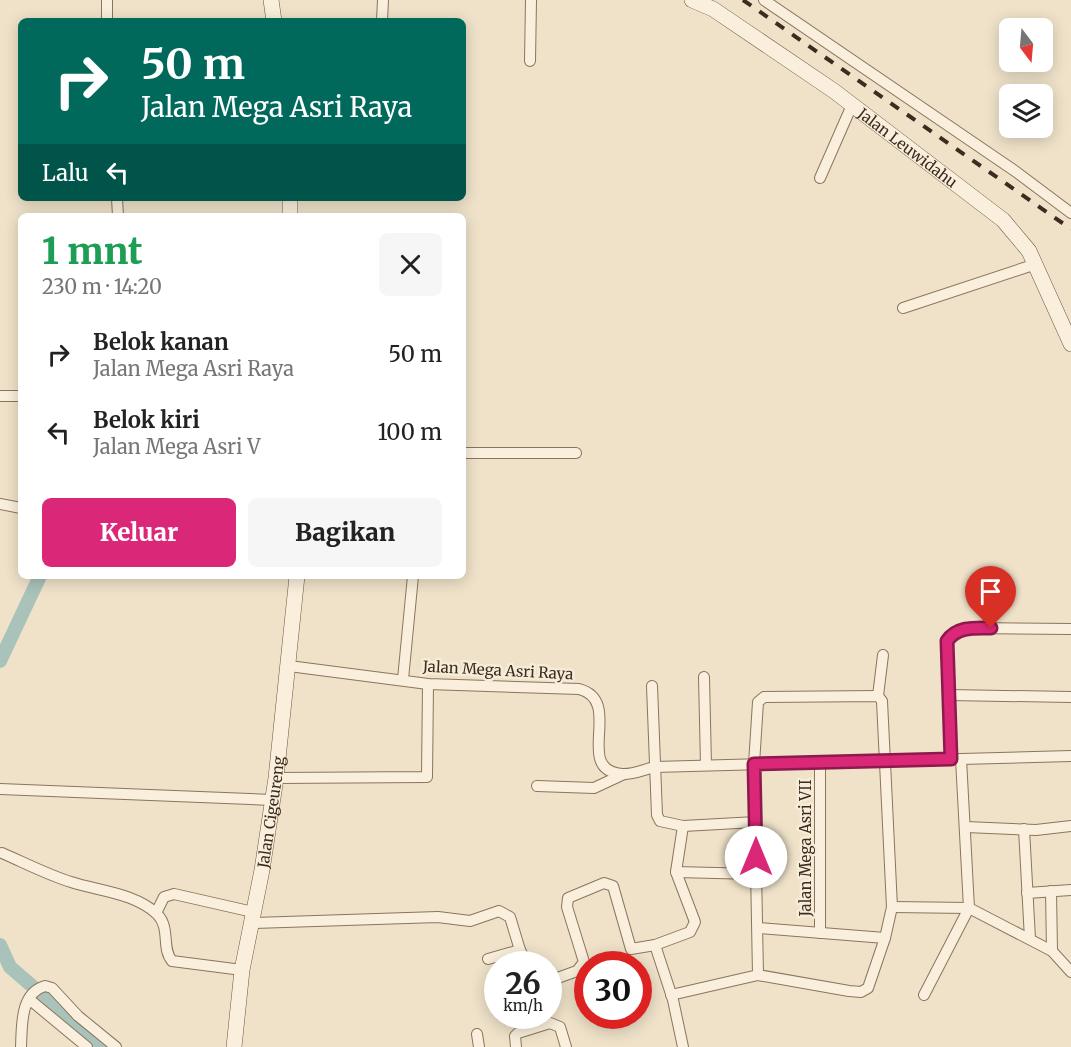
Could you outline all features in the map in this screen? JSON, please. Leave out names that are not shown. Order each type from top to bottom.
[{"type":"street","points":[[107,0],[107,18]]},
{"type":"street","points":[[271,0],[274,18]]},
{"type":"street","points":[[382,0],[382,18]]},
{"type":"street","points":[[530,61],[531,0]]},
{"type":"street","name":"Jalan Leuwidahu","points":[[692,0],[713,9],[852,105],[1003,220],[1023,241],[1036,264],[1071,344]]},
{"type":"street","points":[[764,0],[1015,171],[1071,213]]},
{"type":"street","points":[[820,178],[852,105]]},
{"type":"street","points":[[903,308],[1036,264]]},
{"type":"street","points":[[0,396],[18,396]]},
{"type":"street","points":[[466,453],[576,453]]},
{"type":"street","points":[[0,504],[18,507]]},
{"type":"street","name":"Jalan Cigeureng","points":[[234,1047],[242,970],[276,778],[297,579]]},
{"type":"street","points":[[403,679],[414,579]]},
{"type":"street","points":[[924,995],[969,908],[966,827],[949,695],[947,641],[951,635],[971,628],[1071,629]]},
{"type":"street","points":[[671,995],[758,975],[861,992],[868,988],[873,979],[892,907],[882,701],[878,696],[883,655]]},
{"type":"street","name":"Jalan Mega Asri Raya","points":[[289,666],[428,684],[589,691],[594,695],[599,707],[598,744],[602,764],[610,771],[624,774]]},
{"type":"street","points":[[704,677],[706,765]]},
{"type":"street","points":[[276,778],[427,777],[428,684]]},
{"type":"street","points":[[652,686],[658,819],[663,823],[683,825],[756,822]]},
{"type":"street","points":[[949,695],[1071,697]]},
{"type":"street","points":[[758,975],[754,764],[758,702],[764,698],[878,696]]},
{"type":"street","points":[[537,786],[594,788],[624,774],[655,767],[1071,756]]},
{"type":"street","name":"Jalan Mega Asri VII","points":[[820,762],[820,933]]},
{"type":"street","points":[[0,789],[272,800]]},
{"type":"street","points":[[562,976],[577,971],[584,962],[567,907],[568,898],[604,883],[613,886],[629,947],[634,950],[685,935],[694,927],[676,872],[683,825]]},
{"type":"street","points":[[966,827],[1024,829],[1071,826]]},
{"type":"street","points":[[1024,829],[1030,939]]},
{"type":"street","points":[[2,853],[70,882],[112,892],[156,913],[165,927],[167,950],[172,961],[242,970]]},
{"type":"street","points":[[676,872],[756,874]]},
{"type":"street","points":[[1027,893],[1071,890]]},
{"type":"street","points":[[1051,891],[1052,951]]},
{"type":"street","points":[[156,913],[165,897],[174,894],[253,918],[286,924],[438,917],[470,921],[499,911],[510,917],[520,950],[516,951]]},
{"type":"street","points":[[892,907],[969,908],[1052,951],[1071,972]]},
{"type":"street","points":[[758,928],[885,938]]},
{"type":"street","points":[[655,945],[671,995],[683,1047]]},
{"type":"street","points":[[21,1047],[24,1011],[33,994],[45,986],[52,988],[78,1017],[116,1047]]},
{"type":"street","points":[[33,994],[87,1047]]},
{"type":"street","points":[[516,1047],[515,1036],[518,1033],[550,1023],[560,1027],[566,1047]]},
{"type":"street","points":[[477,1034],[479,1047]]},
{"type":"waterway","points":[[0,661],[39,579]]},
{"type":"waterway","points":[[0,945],[10,967],[103,1047]]},
{"type":"railway","points":[[743,0],[1071,229]]},
{"type":"route","points":[[756,857],[754,764],[951,759],[947,641],[951,635],[960,630],[991,628]]}]
